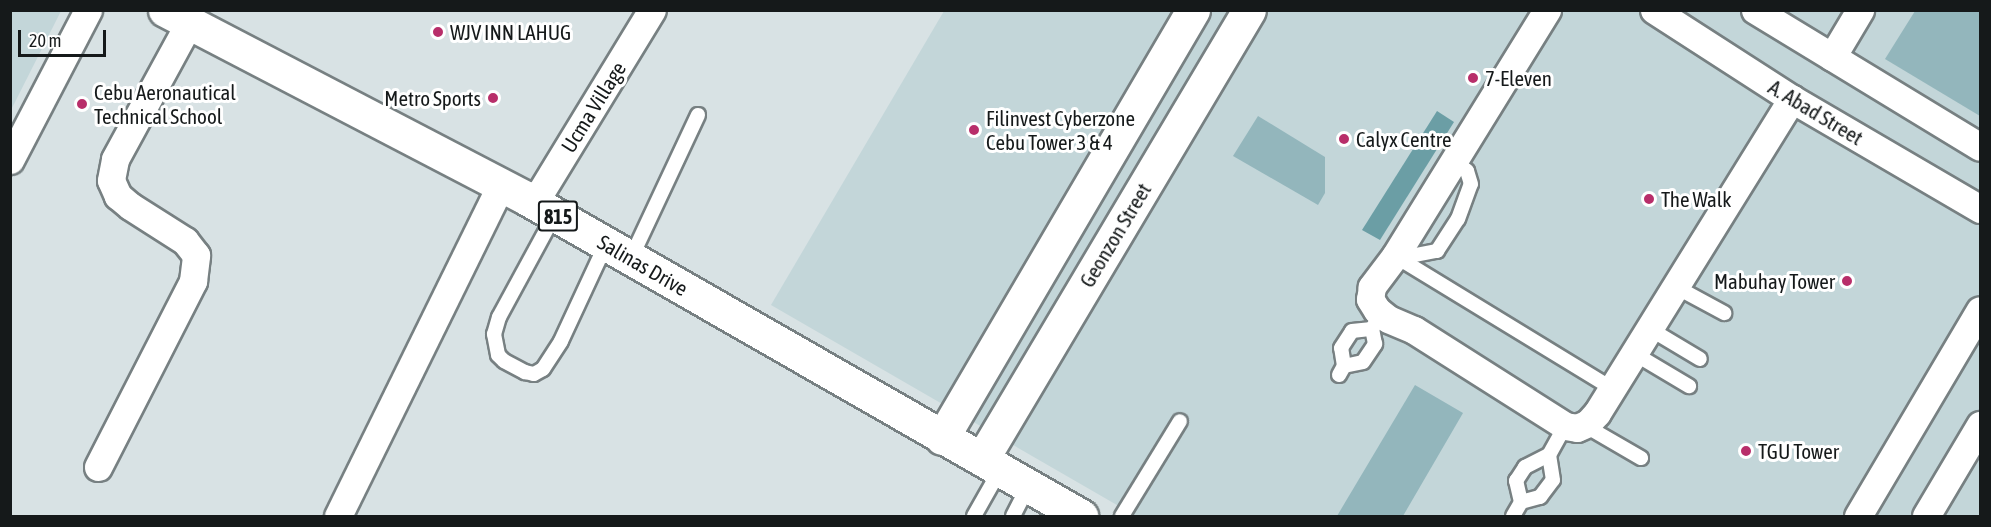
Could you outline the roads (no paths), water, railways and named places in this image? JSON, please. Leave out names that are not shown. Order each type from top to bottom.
[{"type":"street","points":[[10,160],[88,10]]},
{"type":"street","name":"Ucma Village","points":[[544,209],[652,10]]},
{"type":"street","points":[[942,438],[1193,10]]},
{"type":"street","name":"Geonzon Street","points":[[991,465],[1250,10]]},
{"type":"street","points":[[1547,10],[1398,257],[1372,287],[1370,299],[1376,321],[1414,330],[1574,425],[1597,413],[1792,99]]},
{"type":"street","name":"A. Abad Street","points":[[1654,10],[1792,99],[1980,209]]},
{"type":"street","points":[[1755,10],[1980,147]]},
{"type":"street","points":[[1832,57],[1860,10]]},
{"type":"street","points":[[98,467],[193,281],[196,255],[185,241],[130,207],[118,196],[111,180],[115,159],[177,17]]},
{"type":"street","name":"Salinas Drive","points":[[177,17],[501,185],[1079,516]]},
{"type":"street","points":[[338,516],[501,185]]},
{"type":"street","points":[[1858,516],[1980,310]]},
{"type":"street","points":[[1926,516],[1980,425]]},
{"type":"lane","points":[[544,209],[494,334],[498,355],[504,361],[534,374],[543,369],[618,251],[698,115]]},
{"type":"lane","points":[[1398,257],[1613,389]]},
{"type":"lane","points":[[1676,287],[1724,313]]},
{"type":"lane","points":[[1376,321],[1375,344],[1363,362],[1342,371],[1341,348],[1352,332],[1376,321]]},
{"type":"lane","points":[[1650,330],[1700,358]]},
{"type":"lane","points":[[1635,354],[1689,386]]},
{"type":"lane","points":[[1122,516],[1180,420]]},
{"type":"lane","points":[[1513,516],[1521,502],[1516,481],[1525,467],[1549,455],[1574,425],[1641,458]]},
{"type":"lane","points":[[1521,502],[1540,497],[1553,480],[1549,455]]},
{"type":"lane","points":[[975,516],[991,465]]},
{"type":"lane","points":[[1013,516],[1028,487]]},
{"type":"place","name":"WJV INN LAHUG","points":[[438,32]]},
{"type":"place","name":"7-Eleven","points":[[1473,78]]},
{"type":"place","name":"Metro Sports","points":[[493,98]]},
{"type":"place","name":"Cebu Aeronautical Technical School","points":[[82,104]]},
{"type":"place","name":"Filinvest Cyberzone Cebu Tower 3 & 4","points":[[974,130]]},
{"type":"place","name":"Calyx Centre","points":[[1344,139]]},
{"type":"place","name":"The Walk","points":[[1649,199]]},
{"type":"place","name":"Mabuhay Tower","points":[[1847,281]]},
{"type":"place","name":"TGU Tower","points":[[1746,451]]}]
